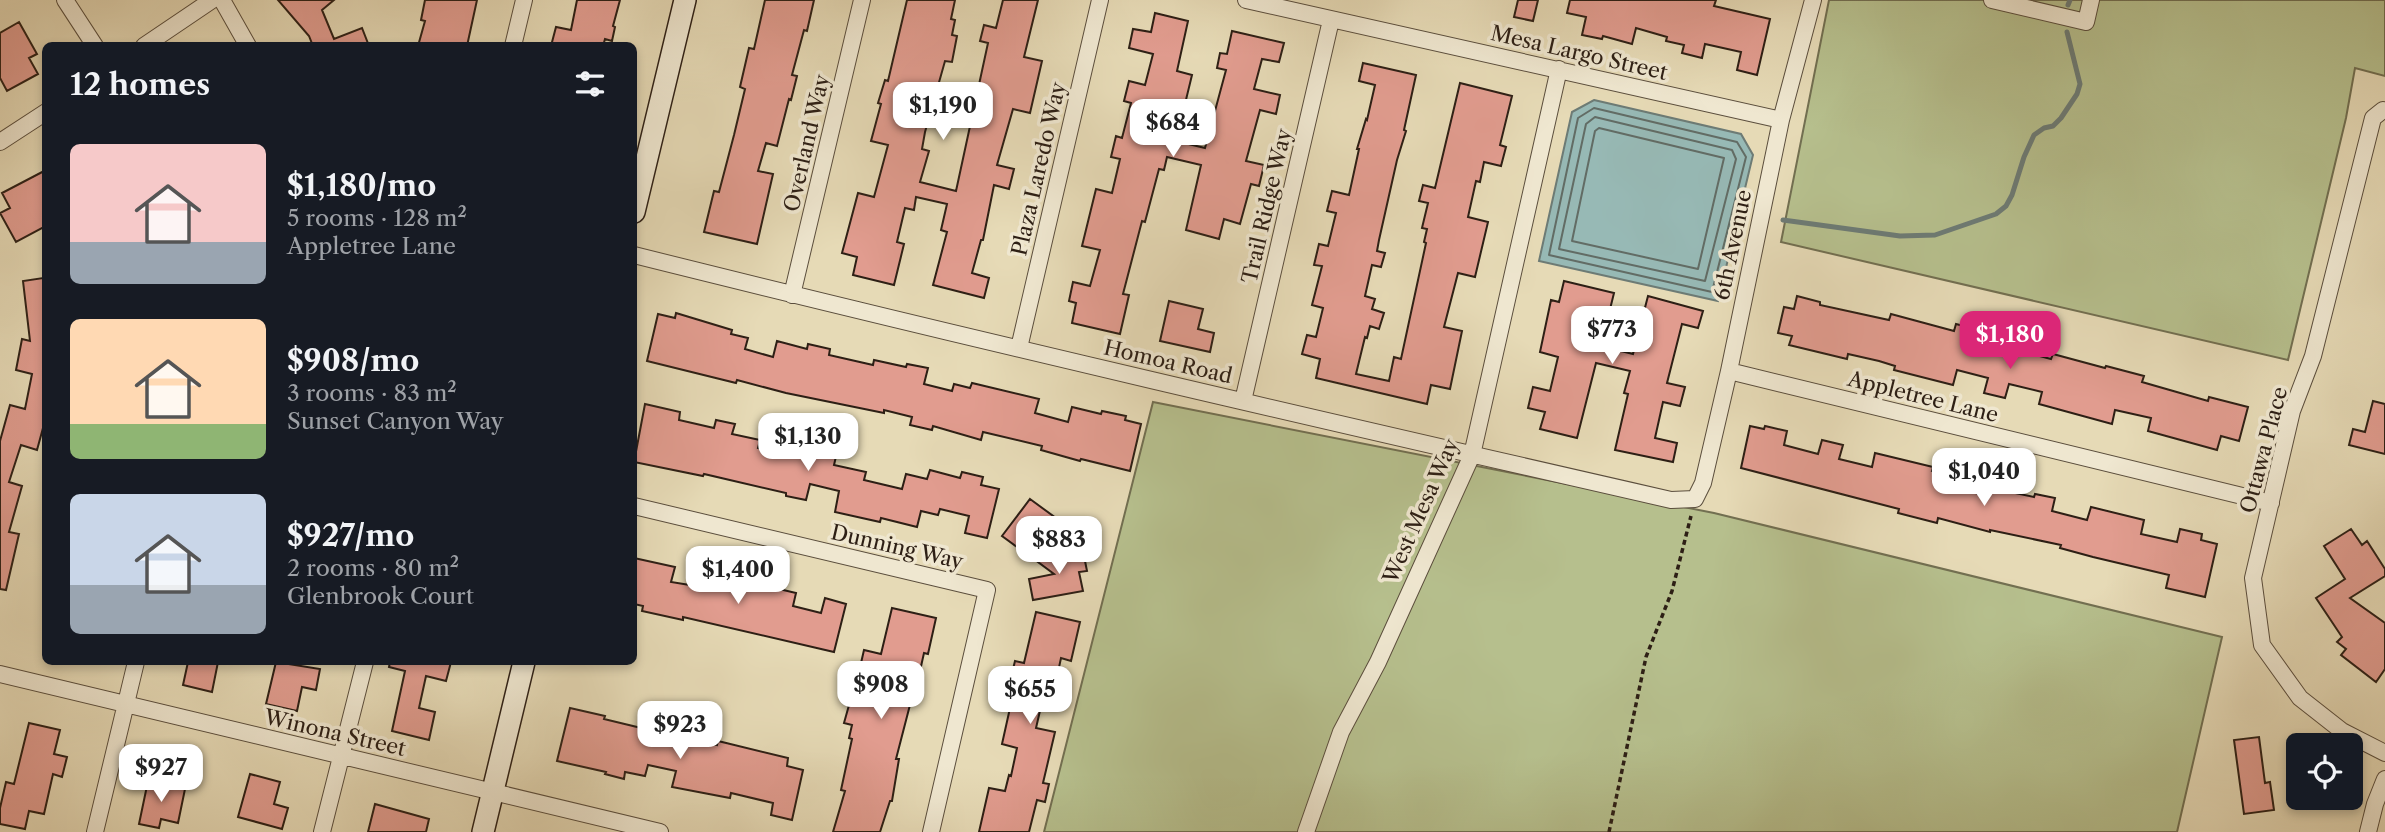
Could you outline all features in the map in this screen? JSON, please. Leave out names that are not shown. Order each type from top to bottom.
[{"type":"main road","points":[[637,200],[685,0]]},
{"type":"main road","points":[[483,832],[523,665]]},
{"type":"street","points":[[65,0],[92,42]]},
{"type":"street","points":[[150,42],[212,0]]},
{"type":"street","points":[[222,0],[246,42]]},
{"type":"street","points":[[514,42],[524,0]]},
{"type":"street","name":"Overland Way","points":[[792,295],[862,0]]},
{"type":"street","name":"Plaza Laredo Way","points":[[1019,348],[1100,0]]},
{"type":"street","name":"Mesa Largo Street","points":[[1245,0],[1781,120]]},
{"type":"street","name":"6th Avenue","points":[[1695,499],[1703,483],[1781,120],[1813,0]]},
{"type":"street","points":[[1992,0],[2086,22],[2091,0]]},
{"type":"street","name":"Trail Ridge Way","points":[[1243,401],[1331,20]]},
{"type":"street","name":"West Mesa Way","points":[[1306,832],[1341,732],[1378,662],[1472,454],[1559,69]]},
{"type":"street","name":"Ottawa Place","points":[[2384,111],[2373,118],[2313,356],[2292,411],[2253,578],[2262,645],[2300,698],[2342,731],[2385,753]]},
{"type":"street","points":[[0,142],[42,114]]},
{"type":"street","name":"Homoa Road","points":[[637,257],[1671,500],[1695,499]]},
{"type":"street","name":"Appletree Lane","points":[[1729,371],[2271,503]]},
{"type":"street","name":"Dunning Way","points":[[637,507],[987,590],[931,832]]},
{"type":"street","points":[[95,832],[135,665]]},
{"type":"street","points":[[323,832],[364,665]]},
{"type":"street","name":"Winona Street","points":[[0,674],[660,832]]},
{"type":"street","points":[[2368,832],[2385,779]]},
{"type":"path","points":[[1609,832],[1646,657],[1672,592],[1695,499]]},
{"type":"green space","points":[[1829,0],[2385,0],[2385,76],[2355,68],[2346,118],[2288,360],[1781,242]]},
{"type":"green space","points":[[1153,402],[1714,513],[2222,637],[2177,832],[1044,832]]},
{"type":"water","points":[[1594,100],[1741,134],[1753,155],[1718,301],[1539,261],[1572,112]]},
{"type":"building","points":[[278,0],[334,0],[322,10],[334,39],[362,28],[367,42],[311,42]]},
{"type":"building","points":[[425,0],[477,0],[468,42],[419,42],[425,21],[421,20]]},
{"type":"building","points":[[577,0],[620,0],[612,41],[605,39],[604,42],[552,42],[556,27],[571,30]]},
{"type":"building","points":[[765,0],[814,0],[792,75],[797,76],[777,146],[766,143],[758,171],[773,174],[757,244],[704,232],[714,191],[719,192],[734,135],[745,89],[740,87],[749,48],[754,49]]},
{"type":"building","points":[[907,0],[955,0],[951,19],[955,20],[952,35],[957,36],[952,62],[945,61],[925,132],[922,149],[929,151],[920,182],[956,191],[988,43],[980,41],[984,25],[996,28],[1003,0],[1038,0],[1024,57],[1042,61],[1030,113],[1013,109],[997,165],[1014,169],[1009,189],[994,185],[983,240],[972,273],[989,278],[984,298],[933,285],[947,232],[941,230],[947,204],[916,197],[914,210],[905,208],[897,242],[904,244],[894,285],[853,275],[857,257],[842,253],[858,193],[874,197],[888,145],[871,141],[881,104],[878,103],[885,80],[888,81]]},
{"type":"building","points":[[1518,0],[1538,0],[1533,21],[1514,17]]},
{"type":"building","points":[[1570,0],[1716,0],[1714,6],[1770,19],[1757,75],[1737,70],[1741,52],[1705,44],[1702,58],[1682,53],[1684,45],[1666,41],[1667,37],[1636,28],[1632,44],[1603,36],[1602,39],[1582,35],[1586,17],[1567,13]]},
{"type":"building","points":[[1155,13],[1188,21],[1177,71],[1192,75],[1176,141],[1205,148],[1226,70],[1217,68],[1220,53],[1227,54],[1232,31],[1284,43],[1279,62],[1262,59],[1254,89],[1280,95],[1276,114],[1260,110],[1246,161],[1264,165],[1259,186],[1251,184],[1240,224],[1224,219],[1219,239],[1186,230],[1201,165],[1167,157],[1164,170],[1159,169],[1145,222],[1142,221],[1123,294],[1129,295],[1120,334],[1072,323],[1076,303],[1069,301],[1073,282],[1090,286],[1100,250],[1082,246],[1096,189],[1112,193],[1120,159],[1111,157],[1116,136],[1122,138],[1131,103],[1124,101],[1129,81],[1145,85],[1153,54],[1129,48],[1133,29],[1151,32]]},
{"type":"building","points":[[19,22],[37,54],[29,58],[38,74],[7,91],[0,78],[0,33]]},
{"type":"building","points":[[1363,63],[1416,75],[1404,130],[1406,131],[1377,251],[1385,253],[1381,267],[1372,265],[1365,296],[1375,299],[1372,309],[1384,313],[1379,329],[1370,326],[1356,374],[1389,381],[1394,357],[1401,359],[1426,243],[1427,229],[1422,228],[1428,203],[1419,201],[1423,185],[1435,188],[1460,83],[1512,96],[1500,145],[1506,147],[1501,166],[1484,162],[1480,182],[1476,181],[1468,217],[1488,222],[1475,277],[1458,273],[1444,327],[1462,331],[1450,389],[1431,385],[1427,404],[1316,378],[1320,359],[1302,354],[1307,335],[1316,337],[1323,308],[1312,305],[1322,266],[1314,265],[1319,244],[1328,246],[1336,213],[1327,211],[1332,191],[1349,195],[1357,149],[1375,85],[1359,81]]},
{"type":"building","points":[[42,172],[42,228],[16,242],[0,213],[10,208],[2,193]]},
{"type":"building","points":[[42,278],[42,432],[37,450],[21,445],[9,482],[22,486],[9,532],[19,534],[6,590],[0,589],[0,441],[10,405],[25,409],[32,374],[16,370],[22,339],[30,341],[23,281]]},
{"type":"building","points":[[1564,281],[1614,293],[1601,346],[1633,354],[1648,296],[1703,311],[1698,328],[1682,324],[1667,383],[1685,387],[1680,406],[1663,402],[1655,438],[1677,443],[1673,462],[1615,450],[1628,394],[1624,393],[1630,371],[1596,363],[1577,438],[1540,429],[1545,412],[1528,408],[1533,387],[1550,391],[1558,357],[1540,352],[1551,300],[1559,302]]},
{"type":"building","points":[[1797,296],[1820,302],[1820,305],[1889,320],[1891,314],[1954,331],[1956,324],[1975,329],[1972,338],[2051,359],[2053,354],[2105,368],[2106,366],[2144,376],[2142,382],[2208,401],[2209,397],[2248,407],[2239,441],[2221,436],[2217,450],[2148,431],[2151,418],[2115,410],[2112,424],[2039,404],[2042,392],[2009,384],[2005,398],[1984,393],[1988,378],[1957,370],[1953,385],[1894,370],[1895,366],[1879,361],[1848,354],[1847,359],[1789,345],[1792,336],[1778,333],[1784,307],[1794,309]]},
{"type":"building","points":[[1169,301],[1203,309],[1198,329],[1214,333],[1210,352],[1160,341]]},
{"type":"building","points":[[676,313],[732,330],[731,334],[748,338],[745,349],[773,357],[777,341],[807,349],[808,344],[830,349],[829,355],[873,365],[874,360],[906,367],[907,364],[928,368],[924,384],[952,391],[954,384],[970,388],[972,383],[1039,399],[1035,413],[1068,422],[1072,407],[1101,414],[1102,411],[1126,416],[1125,420],[1141,424],[1130,471],[1081,459],[1080,461],[1041,450],[1042,446],[983,432],[981,440],[933,426],[932,430],[910,425],[912,417],[884,410],[884,413],[737,380],[736,383],[647,361],[658,314],[675,318]]},
{"type":"building","points":[[2373,401],[2385,404],[2385,454],[2349,445],[2353,429],[2365,432]]},
{"type":"building","points":[[645,404],[680,412],[679,420],[714,428],[716,420],[735,424],[732,434],[760,440],[758,448],[795,456],[797,446],[814,450],[816,442],[838,448],[834,465],[866,472],[864,480],[902,489],[906,474],[927,479],[930,470],[960,478],[962,472],[983,477],[981,485],[999,489],[987,538],[965,533],[969,516],[940,509],[938,515],[921,511],[917,527],[881,518],[880,522],[835,512],[839,491],[810,484],[806,500],[786,496],[786,493],[704,474],[703,476],[637,463],[637,446]]},
{"type":"building","points":[[1750,426],[1787,431],[1784,445],[1818,454],[1822,440],[1843,445],[1839,459],[1872,467],[1875,453],[1933,467],[1932,471],[1949,476],[1947,485],[1979,494],[1982,480],[2002,486],[2001,490],[2055,498],[2052,511],[2087,520],[2091,507],[2144,520],[2141,534],[2177,542],[2180,529],[2202,534],[2201,540],[2217,544],[2205,597],[2166,588],[2169,575],[2060,548],[2061,545],[1990,532],[1938,518],[1937,523],[1898,513],[1899,509],[1741,468]]},
{"type":"building","points":[[1030,499],[1060,521],[1032,558],[1002,536]]},
{"type":"building","points":[[2351,529],[2362,545],[2367,541],[2385,569],[2385,576],[2350,598],[2385,623],[2385,669],[2376,682],[2341,655],[2346,649],[2337,642],[2342,637],[2316,598],[2345,579],[2324,546]]},
{"type":"building","points":[[1083,551],[1087,571],[1079,572],[1083,591],[1033,600],[1029,579],[1054,574],[1034,559]]},
{"type":"building","points":[[637,559],[675,567],[671,582],[721,590],[725,574],[756,581],[757,578],[780,584],[779,589],[796,593],[793,606],[821,613],[825,598],[846,604],[834,652],[683,617],[683,620],[642,611],[643,606],[637,605]]},
{"type":"building","points":[[892,608],[936,618],[928,654],[924,653],[896,759],[899,759],[892,801],[880,832],[833,832],[845,791],[841,790],[852,739],[849,738],[852,725],[844,723],[864,650],[881,654]]},
{"type":"building","points":[[1036,612],[1080,622],[1071,661],[1061,658],[1054,691],[1045,689],[1036,728],[1055,732],[1043,783],[1049,784],[1045,802],[1037,800],[1029,832],[979,832],[989,788],[1005,791],[1009,775],[1011,776],[1017,748],[1002,744],[1010,708],[1004,707],[1015,661],[1024,663]]},
{"type":"building","points":[[187,665],[217,665],[212,692],[183,685]]},
{"type":"building","points":[[275,665],[320,669],[316,690],[302,687],[297,711],[266,704]]},
{"type":"building","points":[[450,665],[446,681],[426,676],[419,708],[435,712],[429,740],[392,731],[405,671],[389,667]]},
{"type":"building","points":[[570,708],[666,734],[667,726],[689,731],[688,739],[717,745],[718,741],[788,758],[787,766],[803,770],[792,820],[771,815],[773,803],[731,793],[730,798],[672,787],[676,771],[648,765],[645,776],[625,772],[624,779],[557,761]]},
{"type":"building","points":[[29,723],[60,730],[54,754],[67,757],[62,777],[53,774],[44,814],[29,811],[25,829],[0,824],[0,808],[6,782],[14,784]]},
{"type":"building","points":[[2259,737],[2265,783],[2270,782],[2274,810],[2244,814],[2234,740]]},
{"type":"building","points":[[250,774],[280,782],[274,804],[288,808],[282,829],[238,817]]},
{"type":"building","points":[[148,781],[185,789],[178,823],[161,819],[159,828],[139,824]]},
{"type":"building","points":[[375,804],[429,819],[426,832],[368,832]]},
{"type":"waterway","points":[[2068,5],[2070,0]]},
{"type":"waterway","points":[[1783,220],[1900,236],[1935,235],[1996,214],[2006,206],[2012,195],[2034,135],[2053,126],[2077,94],[2080,84],[2067,32]]}]
